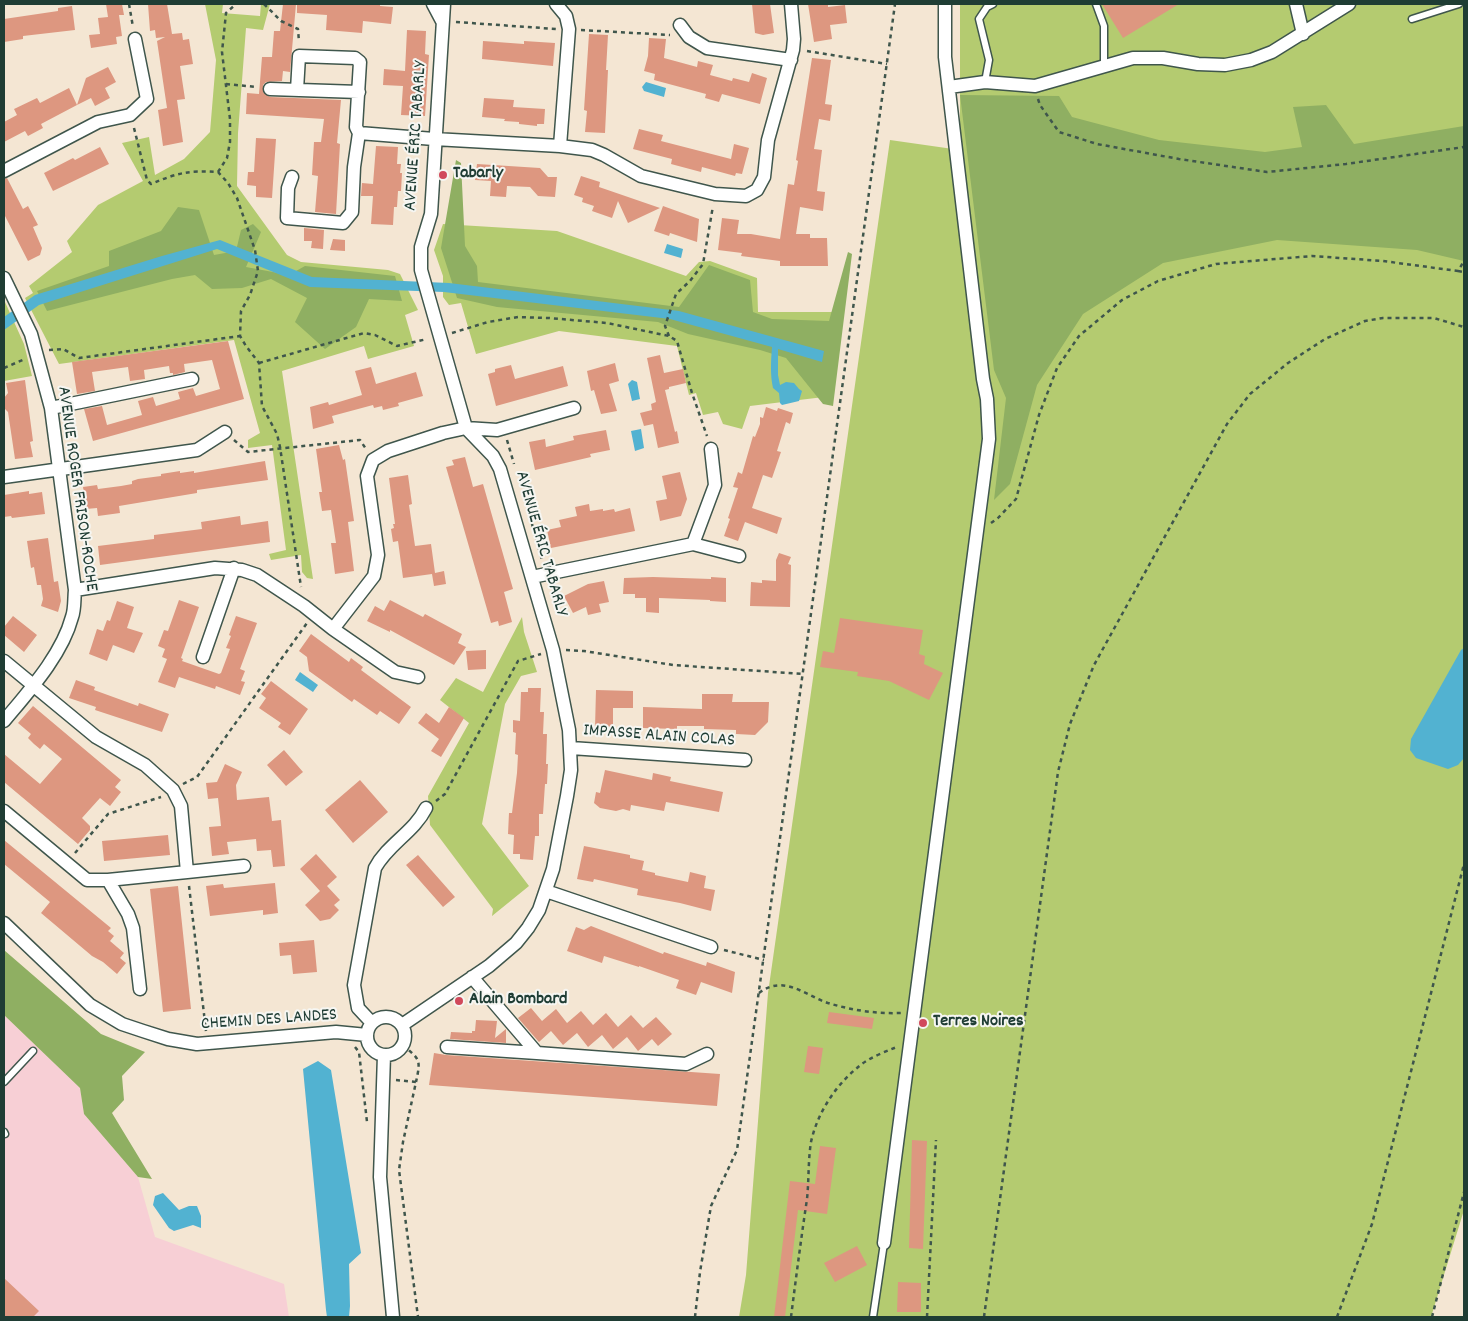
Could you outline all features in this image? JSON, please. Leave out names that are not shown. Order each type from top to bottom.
[{"type":"street","points":[[433,4],[442,21]]},
{"type":"street","name":"AVENUE ÉRIC TABARLY","points":[[402,1024],[489,966],[516,943],[539,910],[554,869],[571,770],[569,730],[553,650],[500,470],[493,456],[466,428],[420,270],[421,247],[431,214],[434,139],[437,123],[444,4]]},
{"type":"street","points":[[556,4],[566,16],[568,29],[560,146]]},
{"type":"street","points":[[359,133],[560,146],[592,150],[642,176],[715,194],[746,196],[757,190],[764,177],[768,140],[792,55],[794,39],[790,4]]},
{"type":"street","points":[[884,1243],[989,439],[987,399],[983,379],[949,87],[946,57],[945,4]]},
{"type":"street","points":[[949,87],[985,82],[1034,86],[1133,58],[1163,58],[1198,64],[1234,63],[1251,60],[1272,52],[1349,4]]},
{"type":"street","points":[[1298,5],[1303,34]]},
{"type":"street","points":[[680,25],[689,37],[706,48],[792,55]]},
{"type":"street","points":[[4,171],[98,122],[130,115],[147,100],[135,39]]},
{"type":"street","points":[[292,177],[288,188],[287,218],[343,223],[352,212],[354,167],[359,133],[356,127],[360,62],[354,58],[299,56],[297,90]]},
{"type":"street","points":[[270,89],[358,92]]},
{"type":"street","name":"AVENUE ROGER FRISON-ROCHE","points":[[4,278],[30,334],[51,408],[75,590],[73,616],[58,650],[34,686],[4,721]]},
{"type":"street","points":[[51,408],[192,379]]},
{"type":"street","points":[[333,629],[374,576],[378,555],[368,476],[373,460],[388,451],[443,433],[466,428],[498,430],[574,408]]},
{"type":"street","points":[[4,477],[197,450],[226,432]]},
{"type":"street","points":[[693,544],[716,486],[711,449]]},
{"type":"street","points":[[532,577],[693,544],[739,556]]},
{"type":"street","points":[[75,590],[215,568],[234,568],[257,575],[395,672],[418,677]]},
{"type":"street","points":[[203,657],[234,568]]},
{"type":"street","points":[[4,661],[96,737],[145,765],[173,790],[181,806],[187,872]]},
{"type":"street","name":"IMPASSE ALAIN COLAS","points":[[570,748],[745,760]]},
{"type":"street","points":[[370,1029],[376,1020],[387,1017],[393,1018],[402,1024],[406,1035],[403,1045],[395,1053],[384,1055],[370,1046],[370,1029],[358,1008],[354,985],[376,868],[381,858],[421,819],[426,808]]},
{"type":"street","points":[[4,811],[87,880],[108,880],[244,866]]},
{"type":"street","points":[[108,880],[128,914],[133,928],[140,989]]},
{"type":"street","points":[[546,891],[711,947]]},
{"type":"street","name":"CHEMIN DES LANDES","points":[[4,923],[90,1005],[122,1024],[168,1039],[197,1044],[370,1029]]},
{"type":"street","points":[[472,977],[537,1053]]},
{"type":"street","points":[[447,1047],[686,1064],[707,1054]]},
{"type":"street","points":[[384,1055],[380,1177],[393,1317]]},
{"type":"lane","points":[[985,82],[989,60],[979,19],[987,7],[993,4]]},
{"type":"lane","points":[[1096,4],[1104,26],[1104,65]]},
{"type":"lane","points":[[1412,19],[1460,4]]},
{"type":"lane","points":[[4,1082],[33,1051]]},
{"type":"lane","points":[[873,1317],[884,1243]]},
{"type":"path","points":[[129,4],[135,39]]},
{"type":"path","points":[[218,172],[227,158],[230,142],[230,119],[222,52],[226,13],[236,4]]},
{"type":"path","points":[[264,4],[281,21],[298,29],[299,56]]},
{"type":"path","points":[[695,1317],[711,1206],[737,1150],[895,4]]},
{"type":"path","points":[[792,55],[820,52],[887,64]]},
{"type":"path","points":[[226,84],[270,89]]},
{"type":"path","points":[[1034,86],[1040,105],[1059,132],[1097,144],[1267,172],[1346,164],[1464,146]]},
{"type":"path","points":[[67,863],[108,814],[158,800],[197,777],[309,610],[280,447],[276,434],[262,406],[259,363],[240,336],[241,311],[250,295],[258,270],[256,252],[237,198],[228,182],[218,172],[195,170],[175,174],[151,184],[147,180],[130,115]]},
{"type":"path","points":[[669,336],[665,326],[676,294],[690,281],[703,264],[715,194]]},
{"type":"path","points":[[977,532],[998,518],[1016,499],[1039,415],[1057,368],[1079,336],[1122,300],[1158,281],[1216,264],[1312,256],[1383,260],[1464,272]]},
{"type":"path","points":[[1458,271],[1464,261]]},
{"type":"path","points":[[259,363],[364,333],[375,335],[397,346],[488,322],[518,317],[607,323],[669,336],[677,341],[711,449]]},
{"type":"path","points":[[984,1317],[1058,772],[1070,724],[1094,665],[1227,424],[1250,394],[1296,358],[1325,339],[1365,321],[1383,318],[1434,318],[1464,327]]},
{"type":"path","points":[[4,368],[52,349],[63,349],[79,358],[240,336]]},
{"type":"path","points":[[498,430],[506,436],[514,465]]},
{"type":"path","points":[[226,432],[248,452],[280,447],[360,440],[373,460]]},
{"type":"path","points":[[531,522],[542,560],[560,572]]},
{"type":"path","points":[[426,808],[445,794],[518,661],[553,650],[584,651],[673,664],[803,674]]},
{"type":"path","points":[[1337,1317],[1372,1224],[1464,864]]},
{"type":"path","points":[[187,872],[207,1043]]},
{"type":"path","points":[[711,947],[764,960]]},
{"type":"path","points":[[759,993],[766,988],[778,985],[792,987],[827,1002],[879,1014],[914,1013]]},
{"type":"path","points":[[403,1045],[417,1057],[420,1065],[403,1142],[399,1170],[418,1317]]},
{"type":"path","points":[[791,1317],[807,1196],[811,1143],[815,1127],[827,1103],[842,1083],[858,1067],[898,1046],[910,1045]]},
{"type":"path","points":[[362,1079],[416,1082]]},
{"type":"path","points":[[926,1317],[936,1140]]},
{"type":"path","points":[[1432,1317],[1464,1192]]},
{"type":"shaded area","points":[[4,1015],[80,1088],[84,1114],[138,1177],[155,1237],[284,1284],[289,1317],[4,1317]]},
{"type":"green space","points":[[205,4],[223,4],[222,13],[260,16],[261,4],[270,4],[263,30],[246,28],[238,133],[237,186],[287,255],[301,262],[388,270],[400,274],[418,310],[405,315],[414,346],[368,359],[364,346],[282,371],[313,579],[307,578],[302,572],[301,555],[271,560],[269,554],[286,550],[272,445],[248,448],[248,440],[260,433],[234,340],[59,364],[25,298],[33,293],[29,286],[72,252],[67,241],[98,205],[143,181],[122,143],[149,137],[155,175],[184,159],[210,132],[216,60]]},
{"type":"green space","points":[[960,4],[1464,4],[1464,1210],[1431,1317],[739,1317],[746,1275],[768,993],[890,140],[960,150]]},
{"type":"green space","points":[[960,95],[1059,96],[1072,117],[1159,140],[1265,152],[1302,147],[1293,107],[1326,105],[1354,144],[1464,126],[1464,261],[1417,250],[1277,240],[1163,263],[1083,314],[1037,385],[1010,484],[994,500],[1006,398],[994,370]]},
{"type":"green space","points":[[456,160],[461,163],[465,246],[477,266],[478,282],[679,307],[709,265],[750,280],[753,312],[772,319],[829,321],[848,252],[852,254],[833,406],[823,404],[786,358],[760,350],[688,334],[658,322],[497,307],[457,298],[441,248]]},
{"type":"green space","points":[[178,207],[199,210],[214,255],[236,251],[241,230],[253,224],[261,232],[246,267],[289,275],[305,266],[395,276],[402,301],[369,299],[356,327],[325,349],[295,322],[307,298],[271,279],[242,288],[212,289],[195,275],[172,279],[47,311],[37,291],[109,266],[109,251],[161,231]]},
{"type":"green space","points":[[443,224],[557,231],[686,276],[699,262],[710,261],[757,278],[758,312],[834,312],[832,396],[750,406],[742,429],[723,424],[718,412],[703,415],[696,393],[689,395],[677,346],[559,331],[476,354],[461,303],[449,305],[443,297],[443,276],[434,250]]},
{"type":"green space","points":[[5,302],[24,344],[32,376],[4,381]]},
{"type":"green space","points":[[522,617],[524,632],[537,672],[521,676],[505,704],[482,824],[529,886],[492,916],[493,909],[430,825],[428,796],[469,723],[440,700],[456,678],[483,692]]},
{"type":"green space","points":[[4,950],[101,1034],[145,1052],[122,1076],[124,1100],[112,1113],[152,1179],[138,1177],[84,1114],[80,1088],[4,1015]]},
{"type":"water","points":[[646,82],[666,88],[664,97],[644,91],[642,87]]},
{"type":"water","points":[[220,240],[312,277],[449,283],[679,311],[824,351],[822,362],[778,349],[780,385],[786,382],[794,383],[802,391],[799,401],[782,405],[779,393],[773,388],[772,383],[772,347],[670,319],[444,292],[310,287],[217,249],[39,305],[4,330],[4,317],[35,295]]},
{"type":"water","points":[[667,244],[683,249],[681,258],[664,253]]},
{"type":"water","points":[[632,380],[637,382],[640,399],[632,401],[628,384]]},
{"type":"water","points":[[641,429],[644,448],[635,451],[631,431]]},
{"type":"water","points":[[1464,648],[1464,758],[1458,765],[1448,769],[1416,758],[1410,750],[1411,739],[1461,650]]},
{"type":"water","points":[[300,672],[318,685],[313,692],[295,680]]},
{"type":"water","points":[[318,1061],[331,1070],[361,1253],[349,1264],[349,1317],[327,1317],[326,1310],[303,1069]]},
{"type":"water","points":[[163,1193],[179,1210],[189,1206],[197,1206],[201,1216],[201,1228],[193,1225],[174,1231],[169,1228],[153,1205],[155,1196]]},
{"type":"building","points":[[106,4],[122,4],[124,15],[119,15],[122,36],[116,37],[117,44],[91,48],[89,35],[100,34],[98,18],[108,17]]},
{"type":"building","points":[[148,4],[167,4],[172,34],[182,33],[183,40],[189,39],[193,64],[180,66],[185,99],[177,100],[183,142],[163,146],[158,110],[167,108],[157,41],[165,37],[156,38],[155,30],[150,31]]},
{"type":"building","points":[[283,4],[296,4],[290,72],[283,71],[282,81],[266,82],[263,85],[263,92],[270,97],[341,100],[337,143],[340,144],[336,214],[315,212],[318,176],[312,175],[314,142],[321,142],[324,119],[246,114],[247,93],[259,94],[262,57],[272,57],[274,31],[280,31]]},
{"type":"building","points":[[297,4],[380,4],[380,6],[393,7],[391,24],[363,21],[362,33],[326,30],[327,15],[297,13]]},
{"type":"building","points":[[752,4],[770,4],[774,33],[763,35],[755,33]]},
{"type":"building","points":[[808,4],[828,4],[828,7],[845,5],[847,23],[830,25],[832,39],[814,42]]},
{"type":"building","points":[[1102,4],[1179,4],[1123,38]]},
{"type":"building","points":[[72,6],[75,30],[23,36],[23,39],[4,42],[4,19],[58,11],[58,8]]},
{"type":"building","points":[[407,30],[426,31],[425,54],[429,55],[425,116],[401,115],[403,86],[383,85],[384,69],[405,71]]},
{"type":"building","points":[[589,34],[608,35],[605,133],[585,132],[587,111],[584,110]]},
{"type":"building","points":[[649,38],[666,39],[664,58],[697,67],[698,61],[713,65],[710,75],[732,81],[733,78],[749,82],[752,73],[767,78],[760,104],[722,94],[719,102],[705,98],[706,94],[654,80],[655,74],[644,71],[648,56]]},
{"type":"building","points":[[483,41],[524,44],[524,41],[555,43],[553,66],[482,59]]},
{"type":"building","points":[[812,58],[831,60],[825,104],[832,105],[830,121],[819,119],[814,149],[822,150],[817,191],[825,192],[823,211],[800,207],[796,234],[810,234],[810,238],[827,238],[828,266],[780,266],[780,261],[741,256],[742,253],[718,250],[722,218],[739,220],[737,234],[751,234],[780,239],[788,184],[794,185],[798,161],[796,160]]},
{"type":"building","points":[[108,67],[116,82],[105,88],[110,98],[95,106],[91,98],[77,105],[86,78]]},
{"type":"building","points":[[69,88],[77,105],[41,124],[43,128],[28,136],[25,131],[4,142],[4,122],[17,115],[14,109],[37,98],[40,103]]},
{"type":"building","points":[[484,98],[514,100],[513,107],[545,109],[544,124],[537,124],[537,126],[519,124],[519,122],[504,121],[505,119],[482,117]]},
{"type":"building","points":[[639,129],[663,135],[661,141],[731,159],[734,144],[749,148],[742,174],[736,173],[735,176],[702,167],[701,172],[671,164],[672,159],[633,149]]},
{"type":"building","points":[[256,138],[276,139],[272,198],[256,197],[256,186],[247,185],[248,172],[254,172]]},
{"type":"building","points":[[376,146],[398,147],[397,164],[401,164],[400,173],[402,173],[401,191],[398,191],[397,207],[394,207],[393,225],[371,224],[373,196],[361,196],[362,183],[373,184]]},
{"type":"building","points":[[100,147],[109,164],[53,191],[44,173]]},
{"type":"building","points":[[477,164],[540,168],[548,177],[557,177],[555,197],[538,196],[530,187],[507,186],[506,197],[490,196],[491,181],[475,180]]},
{"type":"building","points":[[581,176],[600,182],[599,187],[660,208],[628,223],[618,201],[612,218],[592,211],[594,206],[582,202],[583,198],[574,195]]},
{"type":"building","points":[[7,178],[23,209],[28,206],[38,225],[33,227],[42,248],[40,255],[28,261],[4,214],[4,179]]},
{"type":"building","points":[[663,206],[699,219],[697,242],[670,233],[669,236],[654,231]]},
{"type":"building","points":[[304,228],[324,230],[323,249],[311,248],[312,241],[304,241]]},
{"type":"building","points":[[333,239],[345,240],[345,251],[330,250]]},
{"type":"building","points":[[228,341],[244,399],[93,441],[84,409],[102,406],[107,425],[142,415],[138,401],[153,397],[156,406],[180,399],[178,392],[193,388],[196,396],[220,389],[212,360],[184,364],[185,372],[173,375],[173,373],[170,373],[169,366],[144,370],[145,379],[130,381],[128,367],[92,372],[95,391],[77,394],[72,362]]},
{"type":"building","points":[[660,355],[664,373],[683,369],[686,383],[669,387],[669,389],[665,390],[679,443],[658,448],[653,424],[644,426],[640,413],[652,410],[651,404],[656,402],[647,358]]},
{"type":"building","points":[[615,363],[619,381],[609,384],[617,411],[601,414],[594,390],[591,391],[587,371]]},
{"type":"building","points":[[511,365],[515,379],[563,366],[568,386],[496,406],[488,374],[495,372],[495,369]]},
{"type":"building","points":[[371,367],[376,384],[416,372],[423,396],[398,403],[399,406],[383,410],[382,406],[374,408],[373,405],[332,416],[334,423],[313,429],[310,407],[328,402],[329,405],[362,395],[355,371]]},
{"type":"building","points":[[25,380],[33,441],[30,442],[33,457],[15,459],[4,398],[8,393],[6,383]]},
{"type":"building","points":[[766,407],[777,411],[778,408],[793,413],[790,424],[786,422],[777,451],[781,452],[772,478],[763,475],[752,508],[782,518],[777,534],[745,522],[738,541],[724,536],[738,488],[733,487],[738,472],[742,474],[753,436],[755,437],[760,424],[760,417],[763,418]]},
{"type":"building","points":[[606,430],[610,450],[590,454],[591,457],[535,470],[529,442],[545,439],[546,447],[574,440],[573,436]]},
{"type":"building","points":[[339,445],[343,460],[345,459],[354,521],[348,522],[354,571],[335,574],[331,543],[336,543],[331,510],[322,511],[319,492],[322,492],[316,449]]},
{"type":"building","points":[[465,457],[473,487],[483,484],[513,589],[504,592],[512,622],[499,626],[498,621],[491,623],[446,467],[454,465],[452,460]]},
{"type":"building","points":[[265,461],[268,480],[197,490],[197,493],[119,506],[120,513],[98,516],[97,508],[86,509],[83,487],[97,485],[98,489],[121,486],[132,484],[132,481],[138,479],[161,476],[161,474],[180,471],[180,473],[194,471],[194,473]]},
{"type":"building","points":[[680,472],[687,499],[681,516],[660,521],[656,501],[667,499],[662,476]]},
{"type":"building","points":[[408,475],[412,504],[409,505],[415,546],[431,544],[435,573],[444,571],[446,584],[434,586],[432,574],[403,578],[398,541],[393,542],[391,529],[394,528],[393,524],[395,524],[389,478]]},
{"type":"building","points":[[29,491],[29,494],[42,492],[45,514],[12,518],[11,516],[4,517],[4,495]]},
{"type":"building","points":[[589,504],[590,511],[614,509],[615,512],[630,508],[635,531],[551,548],[547,530],[561,527],[559,520],[577,516],[575,507]]},
{"type":"building","points":[[240,516],[241,525],[268,521],[270,542],[100,565],[98,546],[154,539],[154,535],[202,529],[201,522]]},
{"type":"building","points":[[48,538],[54,582],[58,581],[61,601],[58,612],[41,606],[43,599],[41,585],[37,585],[34,567],[31,568],[27,541]]},
{"type":"building","points":[[779,553],[791,557],[788,564],[791,565],[790,607],[750,606],[751,582],[762,583],[762,580],[776,581],[776,560]]},
{"type":"building","points":[[624,578],[726,578],[726,602],[659,598],[659,613],[646,612],[646,598],[635,598],[635,594],[623,594]]},
{"type":"building","points":[[604,581],[609,602],[599,604],[601,612],[588,615],[586,607],[573,613],[564,596],[588,584]]},
{"type":"building","points":[[179,600],[199,607],[181,658],[183,659],[182,661],[219,674],[230,649],[226,648],[236,616],[257,623],[240,669],[245,671],[241,681],[245,682],[240,695],[216,686],[215,689],[179,677],[175,688],[158,682],[167,659],[162,657],[165,649],[158,646],[164,630],[168,631]]},
{"type":"building","points":[[390,600],[423,617],[425,614],[462,634],[458,643],[466,647],[454,665],[390,630],[390,632],[367,621],[375,606],[384,611]]},
{"type":"building","points":[[117,601],[134,607],[127,628],[143,633],[134,653],[113,645],[107,661],[89,654],[97,629],[103,631],[107,620],[110,621]]},
{"type":"building","points":[[13,616],[37,635],[24,652],[4,635],[4,627]]},
{"type":"building","points":[[840,618],[923,630],[919,654],[925,656],[924,664],[943,673],[929,700],[889,681],[857,676],[858,672],[820,667],[823,651],[834,653]]},
{"type":"building","points":[[311,634],[349,662],[351,658],[363,667],[361,670],[411,707],[399,724],[380,711],[377,715],[354,699],[352,702],[309,671],[307,657],[299,651]]},
{"type":"building","points":[[486,650],[486,669],[468,670],[466,651]]},
{"type":"building","points":[[76,680],[95,687],[94,690],[138,706],[139,703],[169,714],[162,732],[95,710],[96,707],[69,698]]},
{"type":"building","points":[[271,681],[308,709],[290,735],[278,727],[281,723],[259,708],[266,698],[261,694]]},
{"type":"building","points":[[528,688],[541,688],[540,712],[544,712],[543,734],[547,734],[546,764],[548,764],[543,814],[539,814],[539,836],[535,836],[533,860],[520,859],[520,854],[513,854],[514,835],[508,834],[509,813],[512,813],[518,755],[515,754],[516,733],[513,732],[513,720],[520,721],[521,692],[528,692]]},
{"type":"building","points":[[596,690],[633,691],[633,708],[613,708],[613,728],[595,728]]},
{"type":"building","points":[[702,694],[733,694],[732,702],[769,702],[768,722],[755,735],[736,734],[736,730],[704,729],[704,726],[677,726],[677,729],[643,728],[643,707],[702,709]]},
{"type":"building","points":[[33,706],[121,780],[115,787],[121,792],[110,806],[100,798],[82,818],[90,826],[90,830],[78,844],[4,782],[4,754],[40,784],[62,759],[44,744],[40,749],[28,738],[31,734],[18,723]]},
{"type":"building","points":[[449,707],[464,718],[441,757],[431,751],[439,739],[418,723],[426,713],[439,723]]},
{"type":"building","points":[[284,750],[303,772],[286,786],[267,765]]},
{"type":"building","points":[[225,764],[242,772],[236,785],[237,800],[269,797],[272,821],[281,820],[285,866],[273,867],[271,850],[257,851],[256,839],[227,842],[229,854],[212,856],[209,827],[221,826],[218,798],[208,799],[206,783],[217,782]]},
{"type":"building","points":[[605,770],[652,780],[653,773],[671,777],[670,781],[723,792],[719,812],[666,802],[664,811],[631,805],[630,811],[600,808],[594,803],[596,792],[600,793]]},
{"type":"building","points":[[360,780],[388,812],[353,843],[325,810]]},
{"type":"building","points":[[168,835],[170,855],[104,861],[102,841]]},
{"type":"building","points":[[4,840],[111,928],[108,931],[114,936],[110,941],[124,953],[120,958],[126,963],[117,974],[103,962],[92,956],[41,913],[50,902],[4,864]]},
{"type":"building","points":[[584,846],[630,855],[630,858],[644,861],[642,870],[655,873],[655,875],[688,882],[690,872],[706,876],[704,888],[715,890],[711,911],[637,895],[638,889],[594,879],[593,882],[577,879]]},
{"type":"building","points":[[316,854],[337,877],[327,886],[340,900],[334,905],[339,910],[330,919],[320,921],[305,905],[320,891],[300,869]]},
{"type":"building","points":[[418,855],[455,897],[443,907],[406,865]]},
{"type":"building","points":[[275,883],[278,913],[263,915],[263,910],[210,916],[206,886],[223,884],[224,888]]},
{"type":"building","points":[[178,886],[191,1009],[163,1012],[150,889]]},
{"type":"building","points":[[591,926],[663,954],[664,952],[706,966],[707,962],[735,972],[732,993],[701,982],[696,995],[676,988],[679,980],[639,966],[604,956],[602,963],[567,951],[576,927],[584,930]]},
{"type":"building","points":[[314,940],[317,972],[293,974],[291,955],[280,956],[279,943]]},
{"type":"building","points":[[531,1008],[542,1021],[556,1009],[567,1023],[581,1011],[593,1025],[606,1013],[618,1027],[631,1015],[643,1028],[656,1017],[672,1034],[658,1046],[652,1039],[638,1051],[627,1037],[613,1049],[602,1035],[588,1047],[577,1033],[563,1045],[551,1031],[539,1042],[518,1018]]},
{"type":"building","points":[[829,1012],[874,1018],[872,1029],[827,1023]]},
{"type":"building","points":[[476,1020],[497,1021],[495,1038],[506,1029],[506,1043],[450,1039],[451,1032],[472,1033],[472,1031],[475,1031]]},
{"type":"building","points":[[808,1046],[823,1048],[819,1074],[804,1072]]},
{"type":"building","points":[[434,1053],[720,1074],[717,1106],[429,1085]]},
{"type":"building","points":[[912,1140],[927,1141],[923,1249],[909,1248]]},
{"type":"building","points":[[820,1146],[836,1148],[827,1214],[798,1210],[785,1317],[774,1317],[790,1181],[815,1184]]},
{"type":"building","points":[[857,1246],[867,1265],[835,1282],[824,1263]]},
{"type":"building","points":[[4,1278],[39,1311],[33,1317],[4,1317]]},
{"type":"building","points":[[898,1282],[921,1283],[921,1312],[897,1312]]},
{"type":"place","name":"Tabarly","points":[[443,175]]},
{"type":"place","name":"Alain Bombard","points":[[459,1001]]},
{"type":"place","name":"Terres Noires","points":[[923,1023]]}]
